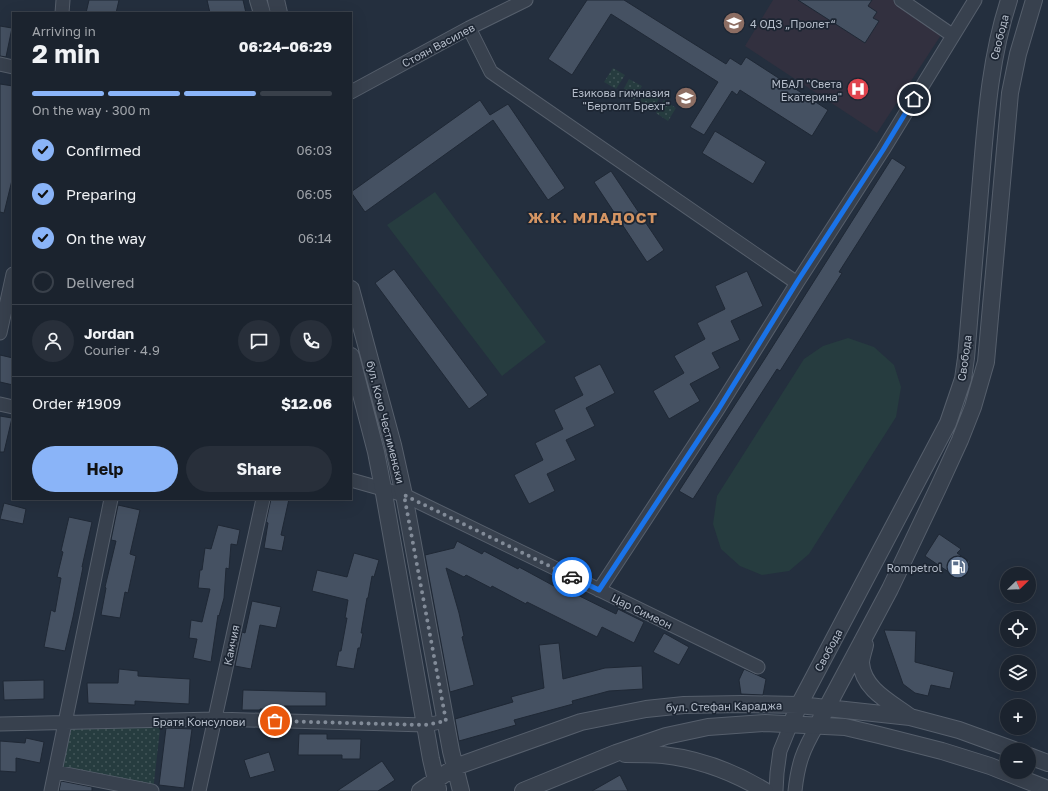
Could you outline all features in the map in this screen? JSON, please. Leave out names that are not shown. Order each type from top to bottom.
[{"type":"street","points":[[62,12],[63,0]]},
{"type":"street","points":[[258,0],[262,12]]},
{"type":"street","points":[[276,0],[280,12]]},
{"type":"street","name":"Стоян Василев","points":[[352,91],[469,28],[526,0]]},
{"type":"street","points":[[901,0],[952,35]]},
{"type":"street","points":[[599,590],[718,410],[797,282],[883,150],[952,35],[975,0]]},
{"type":"street","name":"Свобода","points":[[791,724],[799,705],[948,423],[963,379],[992,66],[999,33],[1009,0]]},
{"type":"street","name":"Свобода","points":[[817,726],[890,589],[960,440],[980,387],[986,362],[1010,93],[1018,54],[1034,0]]},
{"type":"street","points":[[469,28],[490,72],[797,282]]},
{"type":"street","points":[[0,64],[12,67]]},
{"type":"street","points":[[0,333],[12,279]]},
{"type":"street","name":"бул. Кочо Честименски","points":[[352,293],[393,445],[404,495],[446,721],[461,791]]},
{"type":"street","name":"бул. Кочо Честименски","points":[[352,360],[384,488],[425,725],[437,785]]},
{"type":"street","points":[[0,404],[12,407]]},
{"type":"street","name":"Цар Симеон","points":[[352,480],[384,488],[404,495],[758,667]]},
{"type":"street","points":[[51,791],[112,500]]},
{"type":"street","name":"Камчия","points":[[199,791],[263,500]]},
{"type":"street","points":[[869,630],[861,662],[865,679],[878,694],[910,717]]},
{"type":"street","name":"бул. Стефан Караджа","points":[[420,791],[437,785],[455,767],[581,722],[646,709],[684,705],[799,705],[910,717],[959,730],[1000,745]]},
{"type":"street","name":"Братя Консулови","points":[[0,724],[215,720],[425,725],[446,721]]},
{"type":"street","name":"бул. Стефан Караджа","points":[[523,791],[616,753],[666,736],[708,727],[765,723],[845,727],[942,751],[990,766],[1048,789]]},
{"type":"street","points":[[776,791],[780,751],[791,724]]},
{"type":"street","points":[[795,791],[797,770],[804,749],[817,726]]},
{"type":"street","points":[[616,753],[662,755],[690,760],[713,766],[741,777],[765,791]]},
{"type":"street","points":[[1036,759],[1048,763]]},
{"type":"street","points":[[56,772],[152,791]]},
{"type":"shaded area","name":"МБАЛ \"Света Екатерина\"","points":[[773,0],[893,0],[943,32],[877,133],[745,46]]},
{"type":"green space","points":[[613,68],[625,75],[616,89],[604,82]]},
{"type":"green space","points":[[629,79],[642,86],[634,100],[622,92]]},
{"type":"green space","points":[[647,89],[660,97],[652,110],[639,103]]},
{"type":"green space","points":[[664,100],[676,108],[668,121],[656,113]]},
{"type":"green space","points":[[435,192],[546,342],[502,376],[387,225]]},
{"type":"green space","points":[[848,338],[874,347],[894,365],[901,387],[896,417],[809,554],[789,571],[762,575],[740,566],[721,549],[713,524],[717,496],[804,359],[823,346]]},
{"type":"green space","points":[[161,721],[153,791],[56,772],[65,722]]},
{"type":"building","points":[[89,0],[119,0],[116,12],[86,12]]},
{"type":"building","points":[[207,0],[243,0],[246,12],[210,12]]},
{"type":"building","points":[[587,0],[624,0],[726,64],[730,58],[741,65],[746,57],[828,110],[812,136],[740,90],[737,95],[732,91],[704,135],[690,127],[718,82],[611,14],[572,75],[548,59]]},
{"type":"building","points":[[798,0],[872,0],[868,6],[877,12],[873,18],[879,21],[865,43]]},
{"type":"building","points":[[0,26],[12,28],[6,57],[0,56]]},
{"type":"building","points":[[0,84],[12,86],[12,180],[4,213],[0,212]]},
{"type":"building","points":[[480,100],[490,115],[508,104],[565,188],[548,200],[493,120],[365,212],[352,191]]},
{"type":"building","points":[[715,131],[766,162],[753,184],[702,153]]},
{"type":"building","points":[[892,158],[906,167],[839,272],[842,273],[780,371],[777,369],[693,499],[679,491],[764,360]]},
{"type":"building","points":[[611,171],[664,250],[647,262],[594,182]]},
{"type":"building","points":[[394,269],[488,395],[469,409],[375,283]]},
{"type":"building","points":[[747,271],[763,306],[731,321],[740,340],[712,353],[720,368],[690,384],[700,401],[669,419],[653,391],[684,373],[674,356],[705,339],[697,323],[725,309],[715,286]]},
{"type":"building","points":[[0,355],[12,358],[12,385],[0,382]]},
{"type":"building","points":[[600,364],[615,393],[586,408],[595,426],[566,440],[576,460],[547,474],[555,491],[529,504],[514,475],[543,460],[535,443],[563,429],[554,410],[583,395],[574,377]]},
{"type":"building","points":[[0,416],[12,418],[4,452],[0,452]]},
{"type":"building","points":[[271,500],[289,500],[281,535],[285,536],[282,551],[264,548],[268,523],[266,522]]},
{"type":"building","points":[[4,503],[26,509],[23,524],[0,519]]},
{"type":"building","points":[[118,505],[140,510],[130,554],[136,556],[128,593],[125,592],[120,618],[101,615],[105,587],[116,541],[111,540]]},
{"type":"building","points":[[69,517],[92,522],[65,651],[44,647],[51,610],[55,612],[61,578],[57,577]]},
{"type":"building","points":[[218,525],[240,530],[237,545],[231,544],[229,569],[226,568],[224,598],[219,616],[218,615],[211,662],[193,658],[197,639],[189,638],[191,620],[202,622],[210,589],[198,588],[200,570],[202,570],[205,548],[211,549]]},
{"type":"building","points":[[939,534],[961,549],[957,553],[970,562],[959,579],[925,556]]},
{"type":"building","points":[[457,541],[482,554],[484,551],[518,569],[519,567],[554,586],[555,584],[616,614],[618,609],[644,622],[634,643],[602,627],[597,637],[527,602],[526,604],[492,586],[491,588],[466,575],[464,577],[446,568],[459,613],[464,636],[462,637],[474,685],[450,692],[425,555],[454,548]]},
{"type":"building","points":[[354,553],[379,560],[374,577],[372,576],[361,633],[363,633],[360,648],[358,648],[354,669],[336,666],[339,651],[341,651],[347,618],[345,618],[348,600],[312,591],[317,570],[347,577]]},
{"type":"building","points":[[252,601],[281,607],[276,628],[260,625],[251,669],[235,666],[242,632],[245,633]]},
{"type":"building","points":[[884,630],[916,631],[915,662],[954,672],[950,689],[931,685],[928,696],[915,693],[903,684]]},
{"type":"building","points":[[664,633],[689,647],[679,665],[653,652]]},
{"type":"building","points":[[559,643],[563,679],[605,668],[642,666],[643,689],[609,691],[572,701],[573,704],[514,720],[516,725],[459,741],[455,719],[513,702],[511,697],[544,688],[539,645]]},
{"type":"building","points":[[119,669],[138,671],[138,676],[190,679],[189,704],[135,701],[135,705],[88,703],[87,683],[118,683]]},
{"type":"building","points":[[744,669],[766,679],[763,695],[741,694],[739,680]]},
{"type":"building","points":[[44,680],[44,699],[4,700],[3,681]]},
{"type":"building","points":[[243,690],[326,692],[326,706],[284,706],[283,710],[242,710]]},
{"type":"building","points":[[166,728],[192,729],[184,788],[159,785]]},
{"type":"building","points":[[299,734],[327,734],[327,739],[361,739],[360,759],[342,759],[342,755],[298,755]]},
{"type":"building","points":[[26,738],[44,742],[40,763],[16,758],[16,772],[0,771],[0,741],[25,743]]},
{"type":"building","points":[[269,752],[275,771],[250,778],[244,760]]},
{"type":"building","points":[[382,761],[395,780],[378,791],[337,791]]},
{"type":"building","points":[[620,775],[628,791],[592,791]]},
{"type":"building","points":[[61,781],[92,787],[92,791],[59,791]]},
{"type":"way so far","points":[[275,721],[425,725],[446,721],[404,495],[572,577]]},
{"type":"place","name":"4 ОДЗ „Пролет“","points":[[734,23]]},
{"type":"place","name":"МБАЛ \"Света Екатерина\"","points":[[858,89]]},
{"type":"place","name":"Езикова гимназия \"Бертолт Брехт\"","points":[[686,98]]},
{"type":"place","name":"Rompetrol","points":[[958,567]]},
{"type":"district","name":"Ж.К. МЛАДОСТ","points":[[593,217]]},
{"type":"route","points":[[572,577],[599,590],[718,410],[797,282],[883,150],[914,99]]}]
